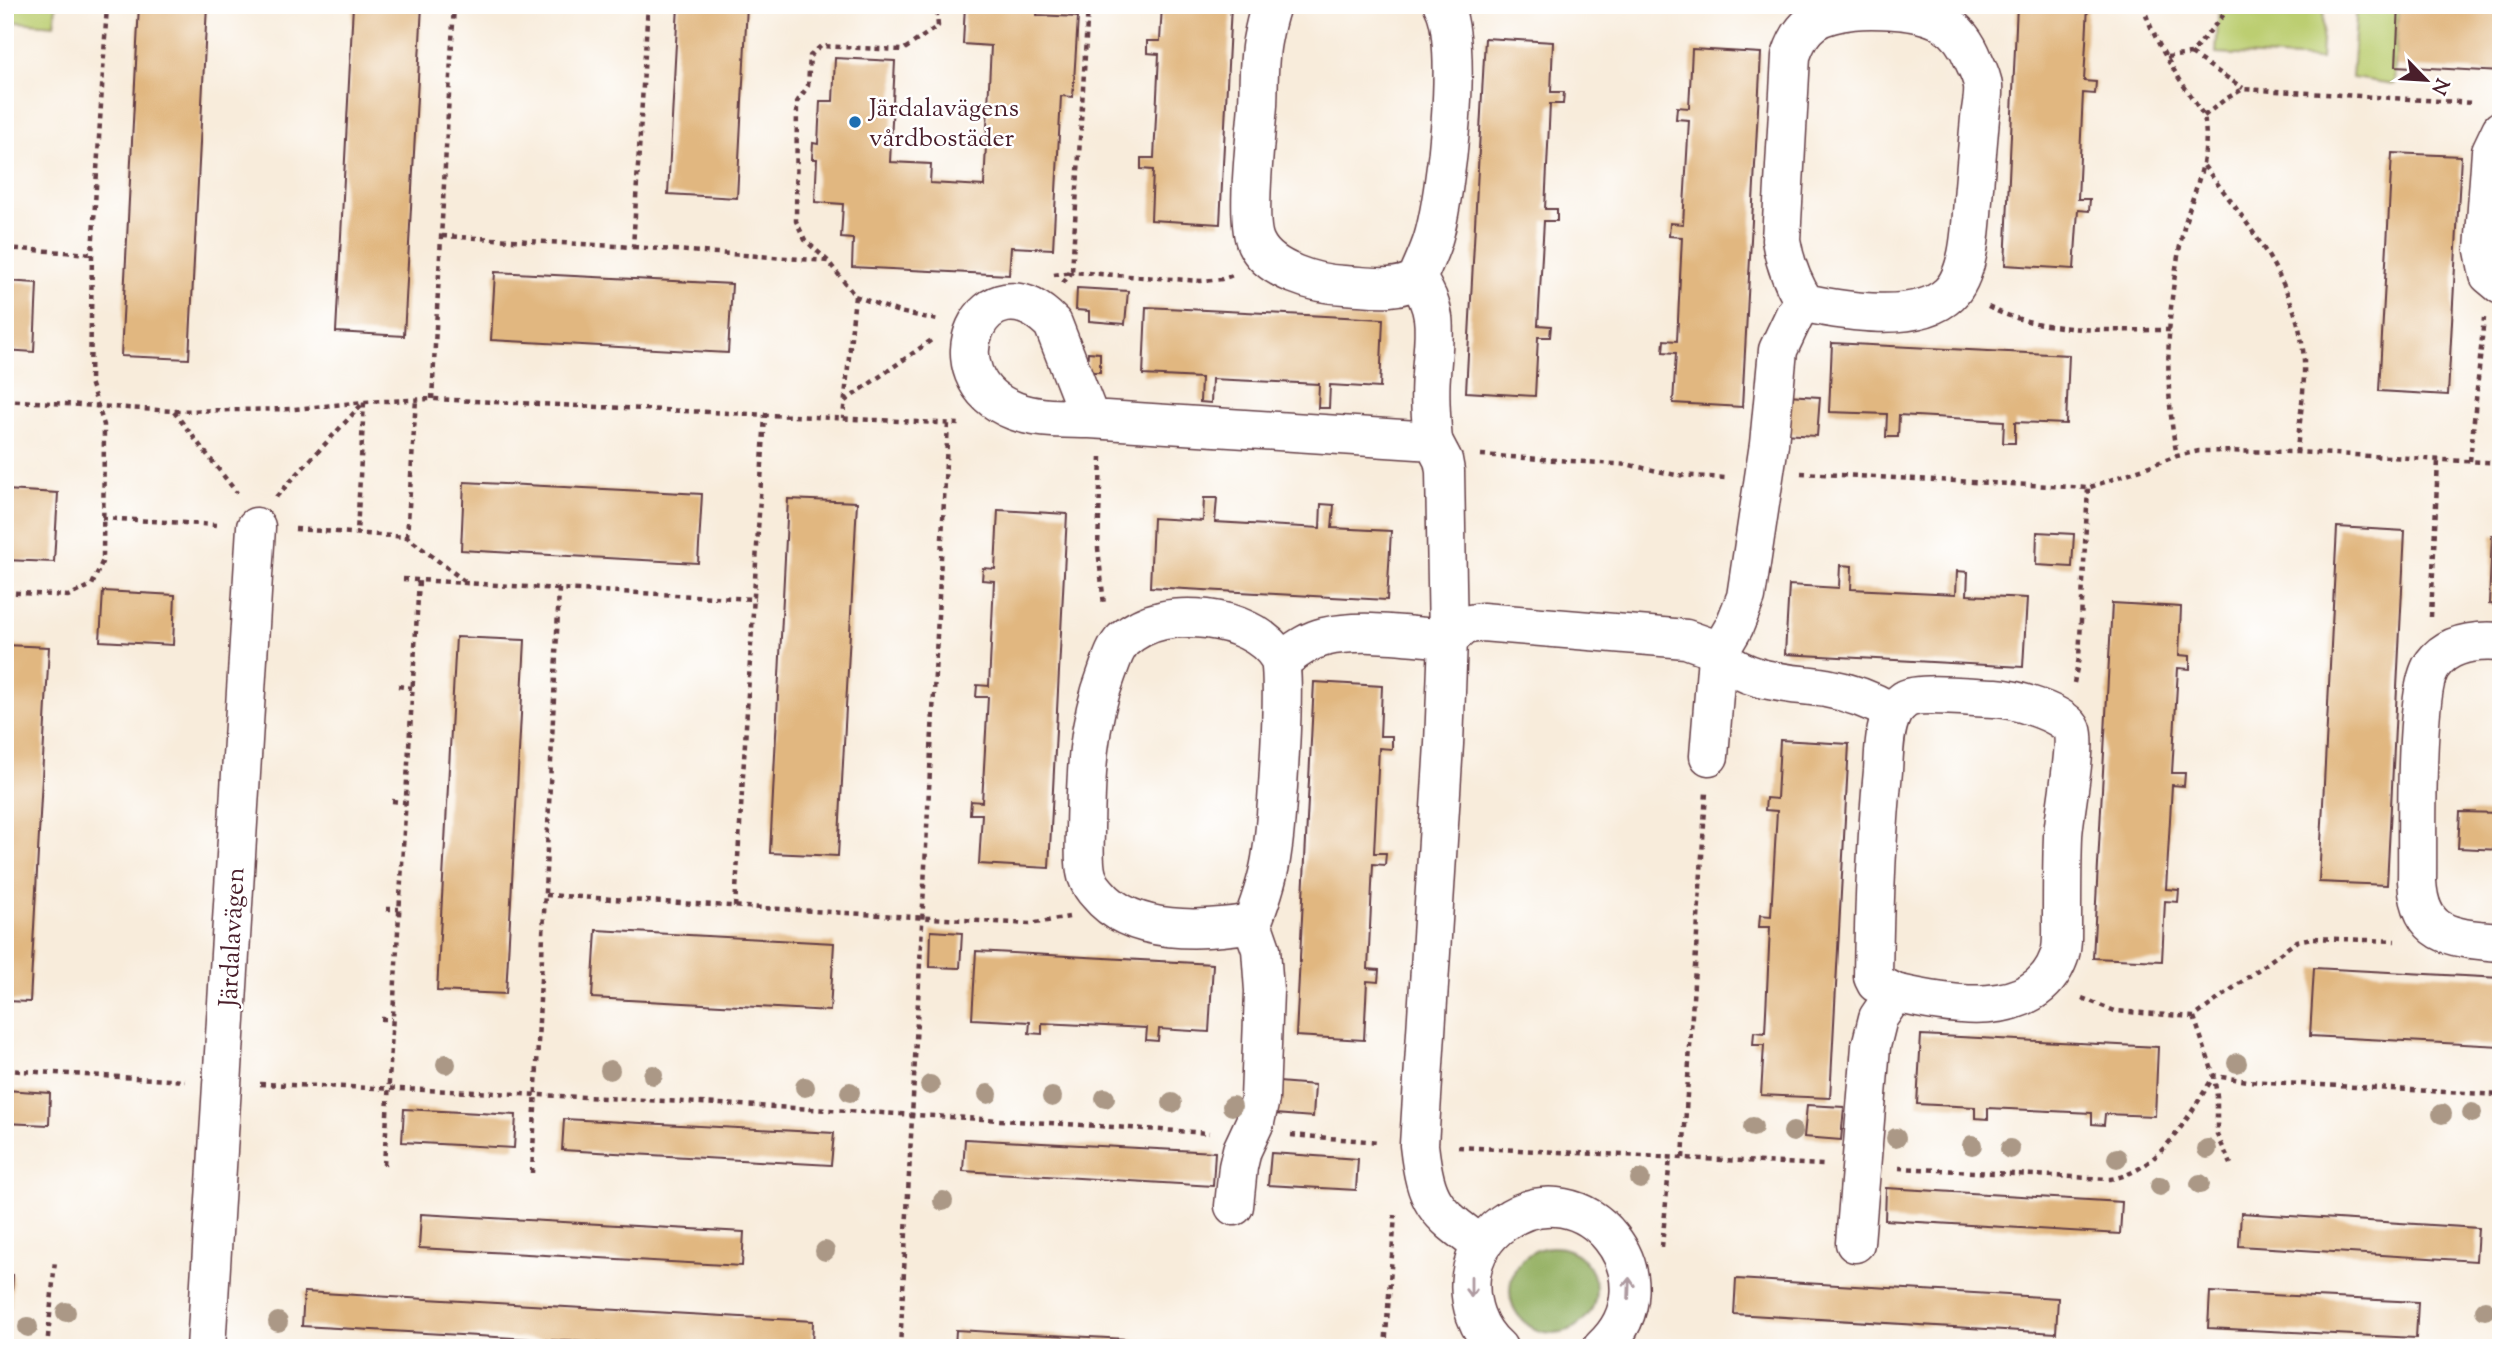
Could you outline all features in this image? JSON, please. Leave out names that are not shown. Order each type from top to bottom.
[{"type":"lane","points":[[1271,5],[1262,42],[1252,199],[1252,230],[1256,244],[1266,257],[1312,281],[1390,287],[1408,285],[1418,279],[1433,238],[1445,177],[1453,37],[1443,5]]},
{"type":"lane","points":[[1866,8],[1922,12],[1955,28],[1971,53],[1983,90],[1969,239],[1961,279],[1949,294],[1938,301],[1909,310],[1882,313],[1843,311],[1805,303],[1784,263],[1781,240],[1791,56],[1796,40],[1813,21],[1830,13],[1866,8]]},
{"type":"lane","points":[[2491,117],[2484,250],[2495,280]]},
{"type":"lane","points":[[1418,279],[1427,293],[1434,317],[1430,402],[1433,441],[1443,460],[1445,471],[1448,639],[1419,1145],[1427,1186],[1438,1210],[1481,1245]]},
{"type":"lane","points":[[1097,420],[1053,324],[1042,312],[1014,302],[998,305],[984,315],[974,328],[969,347],[971,365],[979,382],[991,397],[1013,410],[1035,417],[1433,441]]},
{"type":"lane","points":[[1709,756],[1717,656],[1734,627],[1746,597],[1769,444],[1778,350],[1795,314],[1805,303]]},
{"type":"lane","name":"Järdalavägen","points":[[206,1348],[256,508]]},
{"type":"lane","points":[[1234,1206],[1242,1150],[1255,1122],[1260,1099],[1264,991],[1261,950],[1252,923],[1266,884],[1277,813],[1283,685],[1281,661],[1271,647],[1253,633],[1216,620],[1195,618],[1153,622],[1120,643],[1098,696],[1090,728],[1086,789],[1087,875],[1097,894],[1110,906],[1129,917],[1185,929],[1214,929],[1252,923]]},
{"type":"lane","points":[[1281,661],[1304,645],[1322,638],[1343,634],[1448,639],[1464,625],[1482,622],[1686,639],[1706,646],[1749,676],[1856,695],[1892,712]]},
{"type":"lane","points":[[2501,642],[2485,641],[2461,645],[2446,650],[2431,665],[2423,691],[2419,743],[2418,900],[2422,912],[2432,926],[2441,931],[2467,939],[2501,942]]},
{"type":"lane","points":[[1907,698],[2005,698],[2033,705],[2058,719],[2072,730],[2073,746],[2063,832],[2060,956],[2044,984],[2001,1004],[1973,1005],[1895,993],[1876,983],[1873,978],[1874,894],[1886,733],[1892,712],[1907,698]]},
{"type":"lane","points":[[1855,1243],[1871,1046],[1878,1018],[1895,993]]},
{"type":"lane","points":[[1498,1348],[1481,1328],[1473,1308],[1471,1276],[1481,1245],[1496,1228],[1513,1216],[1533,1209],[1555,1207],[1576,1212],[1595,1221],[1612,1236],[1623,1254],[1630,1276],[1630,1298],[1624,1320],[1602,1348]]},
{"type":"path","points":[[5,592],[68,596],[92,585],[103,560],[104,425],[90,382],[92,254],[107,5]]},
{"type":"path","points":[[432,399],[454,5]]},
{"type":"path","points":[[633,247],[648,5]]},
{"type":"path","points":[[844,418],[855,296],[828,261],[805,240],[796,221],[797,102],[808,86],[810,56],[821,46],[903,50],[938,26],[936,5]]},
{"type":"path","points":[[1042,312],[1072,272],[1088,5]]},
{"type":"path","points":[[2143,5],[2149,24],[2167,57],[2204,116],[2204,165],[2186,217],[2177,257],[2170,330],[2170,395],[2177,456]]},
{"type":"path","points":[[2191,54],[2225,13]]},
{"type":"path","points":[[2167,57],[2191,54],[2244,89],[2491,117]]},
{"type":"path","points":[[2204,116],[2244,89]]},
{"type":"path","points":[[2204,165],[2241,214],[2275,268],[2299,329],[2304,362],[2297,452]]},
{"type":"path","points":[[442,236],[828,261]]},
{"type":"path","points":[[5,248],[92,254]]},
{"type":"path","points":[[1072,272],[1201,281],[1222,279],[1266,257]]},
{"type":"path","points":[[2470,461],[2495,280]]},
{"type":"path","points":[[1956,284],[2010,318],[2106,330],[2170,330]]},
{"type":"path","points":[[845,401],[955,323],[974,328]]},
{"type":"path","points":[[407,537],[416,399]]},
{"type":"path","points":[[173,411],[256,508],[364,402],[357,533]]},
{"type":"path","points":[[735,907],[765,415]]},
{"type":"path","points":[[1097,420],[1100,582],[1105,612],[1120,643]]},
{"type":"path","points":[[900,1348],[948,423]]},
{"type":"path","points":[[2438,460],[2431,618],[2434,636],[2446,650]]},
{"type":"path","points":[[2058,719],[2073,688],[2079,658],[2088,488]]},
{"type":"path","points":[[403,579],[755,599]]},
{"type":"path","points":[[384,1165],[419,580]]},
{"type":"path","points":[[532,1172],[559,589]]},
{"type":"path","points":[[398,686],[412,688]]},
{"type":"path","points":[[1683,1158],[1709,756]]},
{"type":"path","points":[[392,801],[405,802]]},
{"type":"path","points":[[546,895],[1030,924],[1070,916],[1102,898]]},
{"type":"path","points":[[386,909],[399,909]]},
{"type":"path","points":[[2051,972],[2075,994],[2096,1005],[2116,1011],[2194,1017],[2297,941],[2312,938],[2407,941],[2421,938],[2432,926]]},
{"type":"path","points":[[2194,1017],[2214,1076],[2217,1135],[2231,1164]]},
{"type":"path","points":[[381,1019],[392,1020]]},
{"type":"path","points":[[1385,1348],[1396,1212]]},
{"type":"path","points":[[47,1348],[55,1260]]},
{"type":"green space","points":[[5,5],[56,5],[54,25],[5,21]]},
{"type":"green space","points":[[2219,5],[2324,5],[2321,59],[2216,54]]},
{"type":"green space","points":[[2357,5],[2399,5],[2394,84],[2352,78]]},
{"type":"green space","points":[[1553,1247],[1577,1254],[1589,1266],[1596,1290],[1589,1314],[1577,1326],[1553,1333],[1529,1326],[1517,1314],[1510,1290],[1517,1266],[1529,1254]]},
{"type":"building","points":[[139,5],[207,5],[189,359],[121,356]]},
{"type":"building","points":[[353,5],[422,5],[404,336],[336,332]]},
{"type":"building","points":[[678,5],[747,5],[737,198],[668,194]]},
{"type":"building","name":"Järdalavägens vårdbostäder","points":[[965,5],[1038,5],[1037,15],[1078,17],[1073,97],[1061,96],[1053,249],[1011,247],[1009,275],[852,267],[853,239],[841,238],[843,204],[815,202],[817,159],[812,159],[813,143],[818,144],[820,101],[833,101],[835,58],[895,61],[890,162],[931,164],[930,183],[984,186],[991,46],[963,44]]},
{"type":"building","points":[[1162,5],[1231,5],[1220,224],[1151,220],[1153,170],[1141,169],[1141,158],[1154,158],[1159,54],[1147,53],[1147,41],[1160,41]]},
{"type":"building","points":[[2017,5],[2088,5],[2084,81],[2096,82],[2095,94],[2083,93],[2078,199],[2090,199],[2089,211],[2078,210],[2074,269],[2005,265]]},
{"type":"building","points":[[2399,5],[2501,5],[2501,72],[2396,66]]},
{"type":"building","points":[[1485,38],[1553,42],[1551,92],[1564,92],[1563,104],[1550,104],[1545,209],[1557,209],[1557,221],[1544,221],[1538,325],[1551,326],[1550,337],[1538,337],[1535,396],[1466,392]]},
{"type":"building","points":[[1692,49],[1761,53],[1742,407],[1673,403],[1676,353],[1663,352],[1664,340],[1677,341],[1682,237],[1669,236],[1670,223],[1683,224],[1689,120],[1676,119],[1677,107],[1689,108]]},
{"type":"building","points":[[2392,153],[2461,156],[2448,395],[2379,391]]},
{"type":"building","points":[[495,272],[732,284],[728,353],[491,340]]},
{"type":"building","points":[[5,281],[37,283],[34,352],[5,350]]},
{"type":"building","points":[[1077,288],[1128,291],[1125,324],[1089,321],[1089,311],[1076,310]]},
{"type":"building","points":[[1146,307],[1383,319],[1380,388],[1330,385],[1329,408],[1318,408],[1319,384],[1212,379],[1211,403],[1200,402],[1201,378],[1143,375]]},
{"type":"building","points":[[1832,343],[2069,355],[2066,424],[2015,422],[2015,443],[2003,443],[2004,421],[1899,415],[1898,437],[1886,437],[1887,414],[1829,412]]},
{"type":"building","points":[[1088,352],[1100,353],[1100,372],[1087,372]]},
{"type":"building","points":[[1786,395],[1820,397],[1817,436],[1783,434]]},
{"type":"building","points":[[464,482],[702,494],[698,563],[461,550]]},
{"type":"building","points":[[5,490],[58,493],[54,562],[5,560]]},
{"type":"building","points":[[1204,498],[1217,498],[1215,522],[1320,528],[1321,504],[1334,505],[1332,528],[1391,531],[1387,600],[1150,587],[1153,518],[1203,521]]},
{"type":"building","points":[[788,499],[857,502],[838,856],[770,853]]},
{"type":"building","points":[[998,510],[1067,514],[1049,868],[979,864],[982,814],[970,814],[971,801],[982,802],[988,697],[976,697],[977,685],[989,686],[994,581],[982,580],[983,568],[995,569]]},
{"type":"building","points":[[2337,527],[2405,531],[2387,885],[2319,882]]},
{"type":"building","points":[[2037,532],[2074,534],[2072,567],[2036,565]]},
{"type":"building","points":[[2492,535],[2501,536],[2501,605],[2489,604]]},
{"type":"building","points":[[1840,565],[1852,566],[1851,589],[1956,594],[1957,571],[1968,572],[1967,595],[2027,598],[2023,667],[1785,654],[1789,585],[1839,588]]},
{"type":"building","points":[[103,591],[175,595],[173,645],[100,641]]},
{"type":"building","points":[[2112,603],[2181,607],[2179,655],[2190,656],[2190,669],[2178,668],[2172,773],[2185,773],[2184,786],[2172,785],[2166,889],[2179,890],[2178,902],[2165,901],[2162,961],[2093,958]]},
{"type":"building","points":[[456,637],[525,640],[506,994],[437,991]]},
{"type":"building","points":[[5,645],[49,647],[30,1002],[5,1001]]},
{"type":"building","points":[[1314,682],[1382,686],[1380,736],[1392,736],[1392,749],[1379,748],[1374,853],[1386,853],[1385,865],[1373,864],[1368,969],[1379,970],[1378,982],[1367,981],[1364,1040],[1296,1036]]},
{"type":"building","points":[[1780,740],[1849,744],[1830,1098],[1761,1095],[1764,1045],[1753,1045],[1754,1032],[1765,1033],[1770,927],[1759,927],[1760,915],[1771,916],[1777,811],[1765,810],[1766,798],[1777,799]]},
{"type":"building","points":[[2460,812],[2501,813],[2501,850],[2458,848]]},
{"type":"building","points":[[596,930],[834,943],[830,1011],[592,998]]},
{"type":"building","points":[[931,931],[962,933],[960,968],[930,967]]},
{"type":"building","points":[[976,951],[1213,964],[1209,1032],[1159,1029],[1158,1041],[1146,1040],[1147,1028],[1042,1023],[1042,1034],[1029,1033],[1030,1022],[972,1019]]},
{"type":"building","points":[[2314,968],[2501,978],[2501,1046],[2310,1036]]},
{"type":"building","points":[[1921,1035],[2158,1047],[2155,1116],[2105,1114],[2104,1125],[2092,1124],[2092,1113],[1988,1108],[1988,1119],[1975,1118],[1975,1107],[1917,1104]]},
{"type":"building","points":[[1278,1082],[1315,1085],[1313,1117],[1275,1114]]},
{"type":"building","points":[[5,1090],[50,1093],[49,1125],[5,1123]]},
{"type":"building","points":[[1807,1105],[1844,1107],[1841,1140],[1804,1137]]},
{"type":"building","points":[[404,1109],[516,1115],[514,1148],[402,1142]]},
{"type":"building","points":[[564,1119],[834,1133],[831,1165],[562,1150]]},
{"type":"building","points":[[965,1139],[1215,1152],[1213,1186],[963,1171]]},
{"type":"building","points":[[1271,1153],[1358,1159],[1356,1190],[1268,1185]]},
{"type":"building","points":[[1886,1188],[2122,1202],[2120,1234],[1885,1220]]},
{"type":"building","points":[[2241,1213],[2478,1228],[2476,1261],[2239,1246]]},
{"type":"building","points":[[421,1214],[744,1232],[742,1266],[419,1248]]},
{"type":"building","points":[[5,1274],[13,1275],[11,1308],[5,1308]]},
{"type":"building","points":[[1736,1279],[2058,1298],[2056,1333],[1734,1314]]},
{"type":"building","points":[[304,1292],[813,1321],[812,1348],[691,1348],[302,1326]]},
{"type":"building","points":[[2210,1292],[2418,1302],[2416,1338],[2208,1328]]},
{"type":"building","points":[[956,1330],[1259,1346],[1259,1348],[955,1348]]},
{"type":"place","name":"Järdalavägens vårdbostäder","points":[[855,122]]}]
